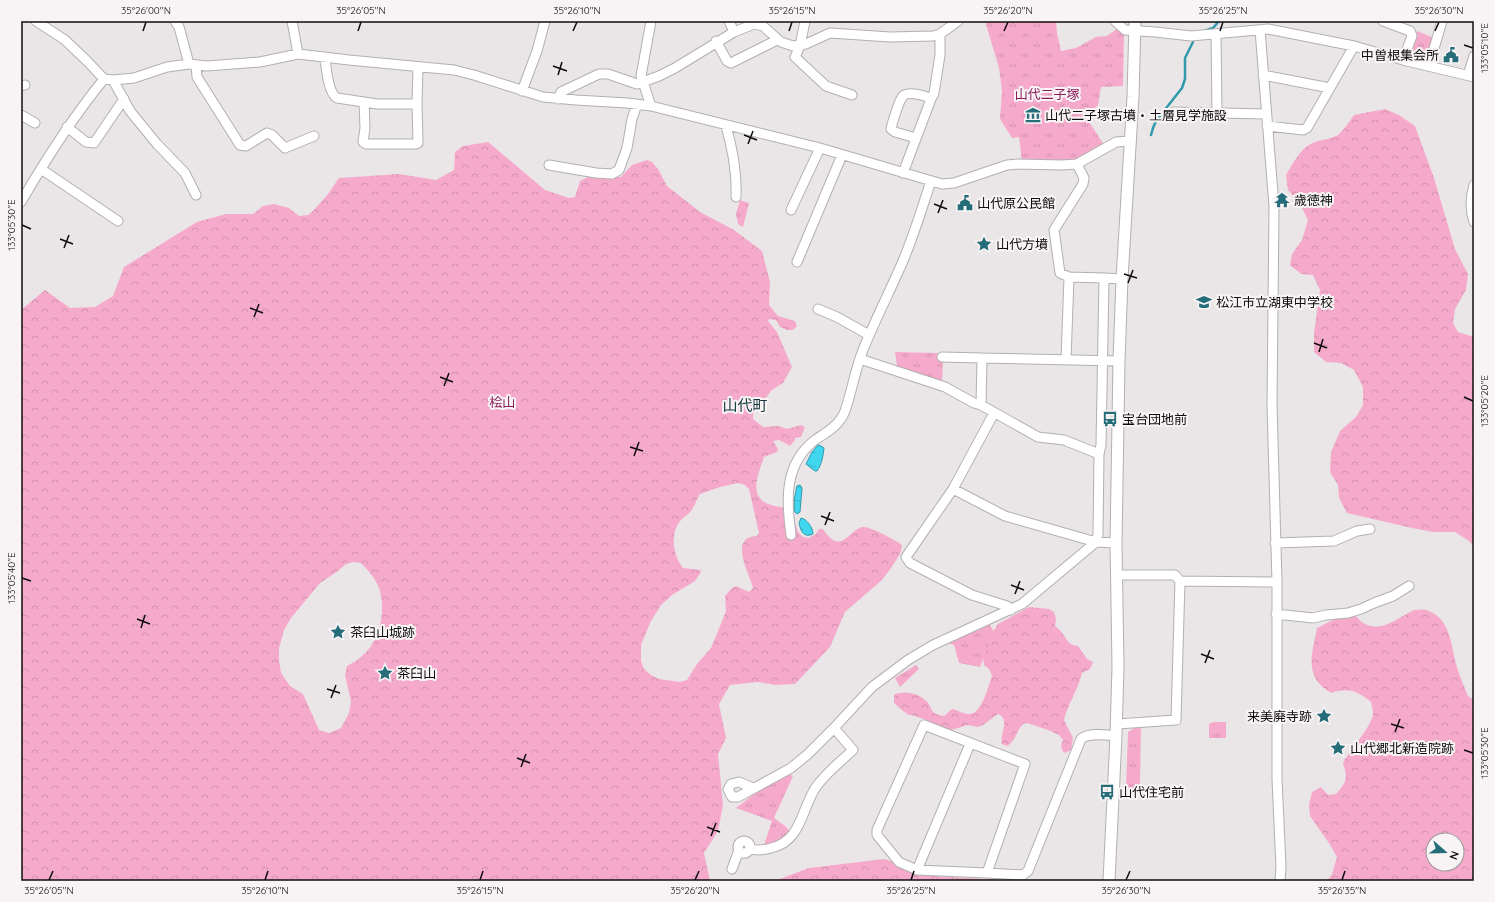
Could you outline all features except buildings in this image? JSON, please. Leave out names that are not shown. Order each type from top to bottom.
[{"type":"street","points":[[36,21],[65,40],[104,79],[113,80],[134,78],[167,67],[260,62],[298,54],[454,70],[543,97],[651,106],[726,126],[820,148],[942,184],[954,183],[1007,165],[1077,164],[1116,142],[1131,141]]},
{"type":"street","points":[[175,21],[179,27],[197,77],[240,145],[246,146],[267,133],[272,135],[285,148],[314,136]]},
{"type":"street","points":[[292,21],[298,54]]},
{"type":"street","points":[[522,91],[537,51],[545,21]]},
{"type":"street","points":[[651,21],[642,76],[651,106]]},
{"type":"street","points":[[730,21],[734,32]]},
{"type":"street","points":[[805,21],[800,46],[795,57],[826,86],[852,95]]},
{"type":"street","points":[[558,99],[562,92],[599,74],[608,74],[634,83],[643,82],[659,76],[675,68],[716,41],[751,24],[758,24],[766,28],[777,40],[790,46],[800,46],[830,33],[897,38],[933,36],[940,34],[958,21]]},
{"type":"street","points":[[1115,21],[1125,30],[1135,26],[1191,36],[1266,27],[1354,46],[1403,60],[1471,76],[1474,56]]},
{"type":"street","points":[[1383,21],[1404,24],[1410,31],[1412,36],[1403,60]]},
{"type":"street","points":[[1429,66],[1442,21]]},
{"type":"street","points":[[1109,881],[1117,724],[1118,667],[1116,543],[1119,361],[1122,279],[1131,141],[1135,26]]},
{"type":"street","points":[[1266,27],[1263,75],[1274,206],[1272,406],[1277,582],[1277,779],[1281,867],[1280,881]]},
{"type":"street","points":[[903,173],[931,98],[934,94],[939,66],[940,34]]},
{"type":"street","points":[[1216,34],[1217,113]]},
{"type":"street","points":[[716,41],[727,61],[731,63],[777,40]]},
{"type":"street","points":[[1267,126],[1303,130],[1307,128],[1354,46]]},
{"type":"street","points":[[324,57],[331,90],[337,98],[388,104],[417,104]]},
{"type":"street","points":[[364,102],[365,128],[363,142],[366,144],[418,143],[418,67]]},
{"type":"street","points":[[1263,75],[1330,88]]},
{"type":"street","points":[[21,202],[68,127],[104,79]]},
{"type":"street","points":[[113,80],[139,122],[168,156],[185,173],[196,195]]},
{"type":"street","points":[[916,138],[891,130],[901,98],[906,94],[922,95],[931,98]]},
{"type":"street","points":[[68,127],[86,142],[94,143],[124,99]]},
{"type":"street","points":[[548,165],[596,173],[612,174],[620,170],[627,148],[632,119],[637,104]]},
{"type":"street","points":[[1174,112],[1266,114]]},
{"type":"street","points":[[21,115],[35,123]]},
{"type":"street","points":[[726,126],[735,164],[737,179],[736,197]]},
{"type":"street","points":[[791,210],[820,148]]},
{"type":"street","points":[[797,262],[842,155]]},
{"type":"street","points":[[1077,164],[1084,178],[1083,184],[1054,230],[1060,274],[1069,277],[1122,279]]},
{"type":"street","points":[[41,169],[118,221]]},
{"type":"street","points":[[791,534],[787,506],[791,475],[798,460],[810,444],[838,424],[844,412],[869,335],[904,260],[931,181]]},
{"type":"street","points":[[1474,185],[1470,196],[1471,213],[1474,222]]},
{"type":"street","points":[[1066,360],[1069,277]]},
{"type":"street","points":[[753,788],[791,768],[808,754],[872,687],[908,660],[934,645],[1022,604],[1096,542],[1098,534],[1099,454],[1101,445],[1104,278]]},
{"type":"street","points":[[818,309],[869,335]]},
{"type":"street","points":[[942,357],[1119,361]]},
{"type":"street","points":[[981,405],[982,358]]},
{"type":"street","points":[[860,359],[945,387],[1038,437],[1064,440],[1099,454]]},
{"type":"street","points":[[994,413],[953,489],[906,557],[910,563],[972,595],[1007,606],[1011,610]]},
{"type":"street","points":[[953,489],[1005,516],[1096,542],[1116,543]]},
{"type":"street","points":[[1275,542],[1334,541],[1357,531],[1370,529]]},
{"type":"street","points":[[1116,575],[1175,576],[1180,581],[1277,582]]},
{"type":"street","points":[[1117,724],[1176,720],[1180,581]]},
{"type":"street","points":[[1276,614],[1313,618],[1348,613],[1360,610],[1374,602],[1393,596],[1409,586]]},
{"type":"street","points":[[987,873],[1025,764],[924,725],[877,830],[877,835],[899,862],[917,870],[1023,875],[1028,871],[1081,739],[1084,736],[1091,735],[1116,736]]},
{"type":"street","points":[[732,869],[739,850],[739,844],[744,840],[750,843],[750,849],[762,850],[782,844],[792,837],[797,831],[810,796],[818,785],[853,750],[834,728]]},
{"type":"street","points":[[917,870],[970,744]]},
{"type":"green space","name":"山代二子塚","points":[[985,21],[1056,21],[1061,51],[1076,48],[1096,37],[1107,36],[1118,28],[1124,31],[1123,86],[1101,87],[1098,105],[1086,117],[1104,145],[1074,162],[1022,162],[1019,137],[1012,138],[1000,119],[1002,91],[999,68]]},
{"type":"green space","points":[[1417,31],[1434,38],[1428,56],[1423,59],[1414,58],[1410,54]]},
{"type":"green space","points":[[1385,109],[1399,115],[1415,126],[1434,178],[1455,249],[1468,274],[1466,290],[1455,309],[1453,323],[1458,332],[1474,337],[1474,547],[1469,541],[1455,532],[1433,532],[1347,513],[1339,498],[1338,485],[1330,472],[1331,452],[1340,431],[1356,417],[1363,405],[1363,387],[1354,370],[1341,363],[1326,362],[1314,352],[1314,333],[1320,290],[1313,275],[1301,274],[1290,265],[1292,254],[1302,240],[1308,220],[1299,202],[1288,190],[1286,175],[1300,153],[1310,144],[1335,137],[1354,115]]},
{"type":"green space","name":"桧山","points":[[488,142],[545,190],[569,198],[575,197],[580,181],[590,176],[621,177],[632,165],[647,160],[652,162],[658,169],[667,186],[700,212],[734,230],[762,251],[770,282],[769,305],[778,316],[795,321],[797,326],[793,330],[787,330],[780,327],[776,320],[769,319],[768,321],[777,332],[792,367],[783,383],[772,390],[753,414],[753,419],[763,427],[779,426],[787,429],[801,425],[805,427],[801,437],[795,438],[790,446],[779,440],[773,441],[778,449],[777,452],[764,457],[758,474],[756,487],[757,493],[767,504],[791,510],[798,532],[803,537],[809,538],[816,534],[819,529],[823,529],[835,541],[840,541],[858,529],[864,527],[888,536],[901,544],[902,547],[900,554],[882,580],[845,612],[830,647],[795,684],[775,685],[758,682],[730,685],[719,704],[726,738],[718,754],[723,805],[718,831],[704,853],[710,881],[21,881],[21,310],[45,290],[70,308],[95,307],[113,296],[124,267],[197,222],[226,214],[253,214],[263,206],[274,204],[289,208],[299,216],[308,215],[328,194],[339,178],[399,174],[436,180],[454,170],[455,152],[463,146]],"holes":[[[738,483],[745,485],[749,489],[759,533],[757,536],[748,538],[744,542],[742,549],[745,565],[753,588],[749,592],[736,586],[725,596],[726,611],[711,648],[697,664],[687,680],[680,682],[659,679],[644,669],[641,661],[641,645],[651,621],[661,605],[672,595],[695,581],[701,572],[700,570],[683,568],[675,550],[675,530],[678,524],[692,509],[700,494]],[[354,562],[361,563],[371,574],[377,584],[381,596],[382,615],[378,633],[374,642],[368,650],[347,666],[345,675],[351,701],[349,713],[341,728],[329,733],[319,730],[303,694],[290,686],[281,673],[279,648],[284,630],[291,618],[320,583],[346,564]]]},
{"type":"green space","points":[[740,200],[749,203],[743,227],[738,224],[736,214]]},
{"type":"green space","points":[[895,352],[937,353],[943,361],[942,382],[897,366]]},
{"type":"green space","points":[[1029,607],[1049,609],[1054,612],[1056,619],[1055,626],[1072,645],[1078,646],[1087,659],[1093,662],[1090,669],[1082,673],[1064,720],[1073,738],[1071,750],[1065,753],[1063,752],[1061,747],[1063,740],[1059,735],[1027,723],[1023,724],[1010,744],[1007,746],[1002,744],[1004,720],[998,714],[978,727],[968,725],[948,731],[922,719],[909,715],[894,703],[894,695],[898,693],[910,693],[922,698],[928,703],[933,712],[939,715],[944,716],[952,709],[966,714],[973,713],[980,706],[992,676],[989,669],[984,665],[983,657],[991,635],[998,624]]},
{"type":"green space","points":[[1414,610],[1425,610],[1434,614],[1440,619],[1445,625],[1451,640],[1457,668],[1468,696],[1474,700],[1474,881],[1327,881],[1332,874],[1337,857],[1310,816],[1309,805],[1312,792],[1321,787],[1328,795],[1336,794],[1340,790],[1346,780],[1346,772],[1343,763],[1368,726],[1373,713],[1371,702],[1361,695],[1348,690],[1331,693],[1316,679],[1313,672],[1312,656],[1317,628],[1343,615],[1355,615],[1369,626],[1377,627],[1392,622]]},
{"type":"green space","points":[[990,625],[994,632],[980,667],[959,663],[954,645],[948,643]]},
{"type":"green space","points":[[916,665],[919,669],[900,687],[895,678]]},
{"type":"green space","points":[[1213,722],[1226,722],[1226,738],[1209,738],[1209,724]]},
{"type":"green space","points":[[1141,727],[1140,785],[1136,785],[1136,789],[1126,789],[1128,732],[1134,728]]},
{"type":"green space","points":[[789,774],[793,776],[774,818],[790,831],[781,840],[765,846],[764,845],[772,821],[736,808],[766,785]]},
{"type":"green space","points":[[884,859],[917,875],[1015,881],[774,881],[809,868]]},
{"type":"water","points":[[818,445],[824,448],[823,457],[820,466],[817,471],[815,471],[806,464],[812,452]]},
{"type":"water","points":[[800,485],[802,488],[800,512],[797,514],[794,509],[794,499],[797,486]]},
{"type":"water","points":[[801,518],[809,524],[813,534],[805,535],[803,533],[799,523]]},
{"type":"waterway","points":[[1204,31],[1213,28],[1219,21]]},
{"type":"waterway","points":[[1151,135],[1156,121],[1182,88],[1185,79],[1185,58],[1193,42]]},
{"type":"place","name":"中曽根集会所","points":[[1451,55]]},
{"type":"place","name":"山代二子塚古墳・土層見学施設","points":[[1033,115]]},
{"type":"place","name":"歳徳神","points":[[1282,200]]},
{"type":"place","name":"山代原公民館","points":[[965,203]]},
{"type":"place","name":"山代方墳","points":[[984,244]]},
{"type":"place","name":"松江市立湖東中学校","points":[[1204,302]]},
{"type":"place","name":"宝台団地前","points":[[1110,419]]},
{"type":"place","name":"茶臼山城跡","points":[[338,632]]},
{"type":"place","name":"茶臼山","points":[[385,673]]},
{"type":"place","name":"来美廃寺跡","points":[[1324,716]]},
{"type":"place","name":"山代郷北新造院跡","points":[[1338,748]]},
{"type":"place","name":"山代住宅前","points":[[1107,792]]},
{"type":"district","name":"山代町","points":[[745,405]]}]
